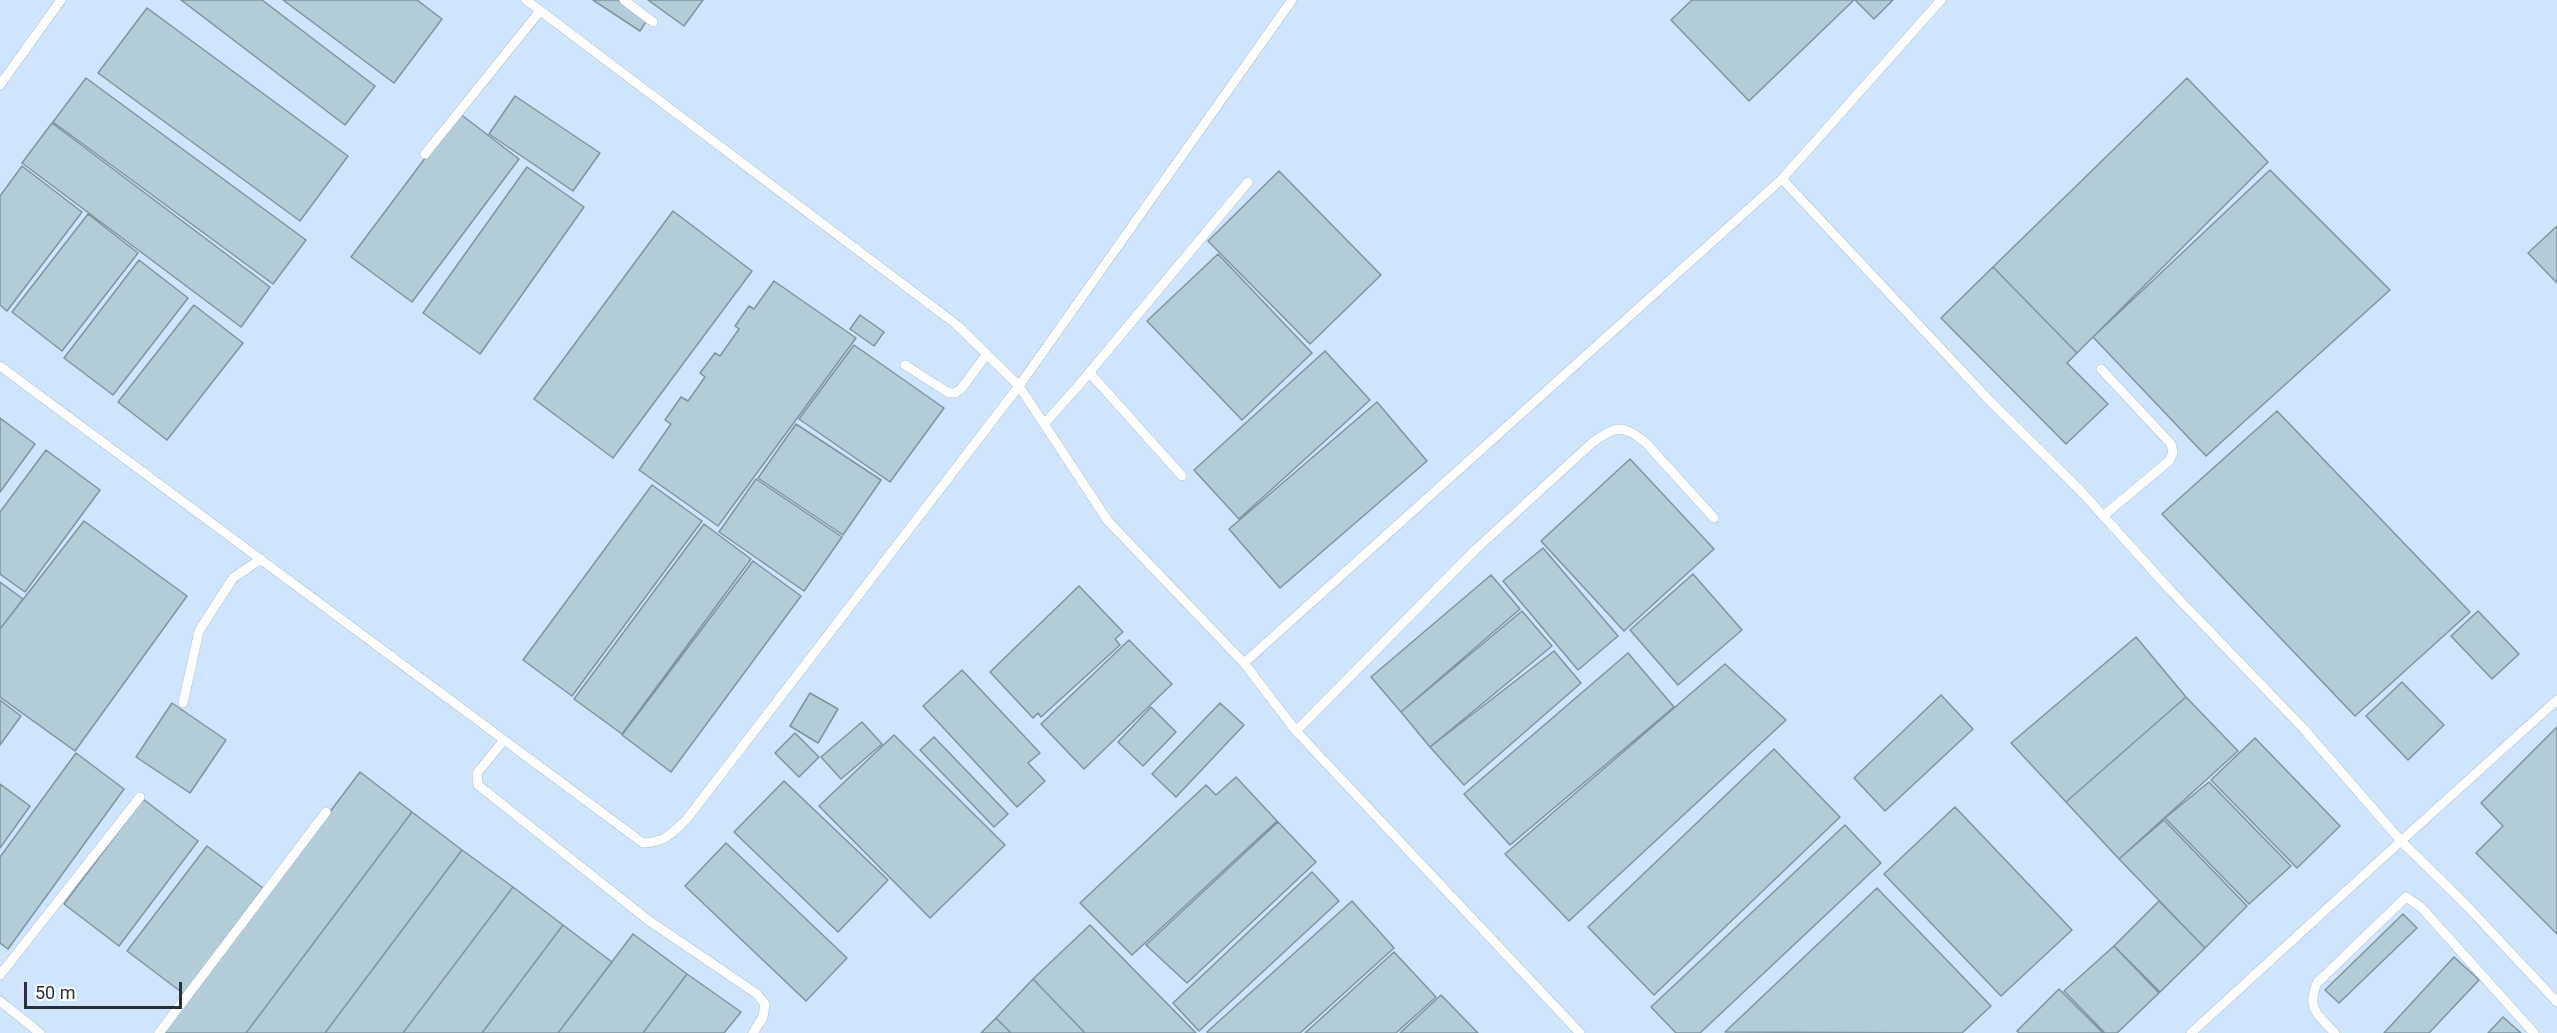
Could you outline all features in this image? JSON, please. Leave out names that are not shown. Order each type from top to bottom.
[{"type":"lane","points":[[0,85],[61,0]]},
{"type":"lane","points":[[526,0],[957,325],[987,354],[1019,386],[1108,521],[1244,663],[1296,731],[1580,1033]]},
{"type":"lane","points":[[624,0],[653,22]]},
{"type":"lane","points":[[0,366],[642,843],[656,842],[668,838],[686,820],[1019,386],[1292,0]]},
{"type":"lane","points":[[1244,663],[1782,178],[1938,1]]},
{"type":"lane","points":[[425,154],[540,11]]},
{"type":"lane","points":[[1782,178],[1991,402],[2103,516],[2172,592],[2303,728],[2402,841],[2557,1002]]},
{"type":"lane","points":[[1044,424],[1248,182]]},
{"type":"lane","points":[[905,365],[949,393],[955,393],[961,389],[987,354]]},
{"type":"lane","points":[[2101,369],[2171,444],[2173,453],[2169,461],[2103,516]]},
{"type":"lane","points":[[1089,372],[1182,477]]},
{"type":"lane","points":[[1296,731],[1475,550],[1593,442],[1606,433],[1619,428],[1633,432],[1645,442],[1714,518]]},
{"type":"lane","points":[[183,703],[199,631],[233,578],[261,559]]},
{"type":"lane","points":[[2191,1033],[2557,700]]},
{"type":"lane","points":[[504,740],[477,773],[478,785],[648,920],[757,994],[765,1004],[763,1017],[753,1033]]},
{"type":"lane","points":[[0,975],[140,797]]},
{"type":"lane","points":[[159,1033],[326,812]]},
{"type":"lane","points":[[2335,1033],[2315,1012],[2311,996],[2317,982],[2406,897],[2421,907],[2534,1033]]},
{"type":"lane","points":[[0,1001],[40,1033]]},
{"type":"shaded area","points":[[0,0],[2557,0],[2557,1033],[0,1033]]},
{"type":"building","points":[[181,0],[262,0],[375,86],[345,125]]},
{"type":"building","points":[[283,0],[417,0],[442,19],[394,83]]},
{"type":"building","points":[[593,0],[617,0],[647,20],[640,31]]},
{"type":"building","points":[[648,0],[703,0],[684,26]]},
{"type":"building","points":[[1692,0],[1854,0],[1749,101],[1671,20]]},
{"type":"building","points":[[1855,0],[1893,0],[1874,19]]},
{"type":"building","points":[[147,8],[348,156],[300,221],[98,73]]},
{"type":"building","points":[[86,78],[306,240],[273,284],[53,122]]},
{"type":"building","points":[[2187,78],[2268,162],[2077,353],[1993,267]]},
{"type":"building","points":[[515,96],[600,153],[573,191],[489,134]]},
{"type":"building","points":[[459,113],[519,159],[412,302],[351,257]]},
{"type":"building","points":[[52,123],[270,287],[241,327],[22,163]]},
{"type":"building","points":[[22,166],[82,212],[7,311],[0,305],[0,196]]},
{"type":"building","points":[[527,167],[584,207],[480,354],[423,313]]},
{"type":"building","points":[[2270,170],[2390,290],[2206,456],[2093,337]]},
{"type":"building","points":[[1279,171],[1381,275],[1310,344],[1208,241]]},
{"type":"building","points":[[673,211],[752,271],[613,458],[534,399]]},
{"type":"building","points":[[88,214],[138,253],[62,351],[12,312]]},
{"type":"building","points":[[2557,226],[2557,283],[2528,253]]},
{"type":"building","points":[[1218,254],[1312,353],[1242,420],[1147,321]]},
{"type":"building","points":[[139,260],[188,298],[113,395],[64,358]]},
{"type":"building","points":[[1993,267],[2077,353],[2067,363],[2108,404],[2066,444],[1941,318]]},
{"type":"building","points":[[774,281],[856,338],[718,526],[639,470],[671,424],[665,420],[681,397],[688,401],[705,377],[700,373],[715,353],[720,356],[739,329],[735,326],[749,306],[754,309]]},
{"type":"building","points":[[194,305],[243,343],[167,440],[118,402]]},
{"type":"building","points":[[860,315],[884,332],[874,346],[850,329]]},
{"type":"building","points":[[854,345],[944,408],[890,482],[799,419]]},
{"type":"building","points":[[1325,351],[1370,400],[1239,519],[1194,470]]},
{"type":"building","points":[[1377,402],[1427,461],[1280,588],[1229,529]]},
{"type":"building","points":[[2277,411],[2470,612],[2355,716],[2162,514]]},
{"type":"building","points":[[0,418],[35,444],[0,492]]},
{"type":"building","points":[[796,424],[881,480],[843,535],[758,478]]},
{"type":"building","points":[[46,450],[100,490],[25,592],[0,574],[0,512]]},
{"type":"building","points":[[1630,459],[1714,549],[1624,631],[1541,541]]},
{"type":"building","points":[[756,479],[842,537],[804,591],[719,532]]},
{"type":"building","points":[[652,485],[702,521],[572,696],[523,660]]},
{"type":"building","points":[[84,521],[187,596],[75,751],[0,697],[0,629]]},
{"type":"building","points":[[704,524],[751,559],[622,734],[574,699]]},
{"type":"building","points":[[1543,548],[1618,636],[1578,670],[1503,581]]},
{"type":"building","points":[[753,561],[801,596],[671,772],[622,735]]},
{"type":"building","points":[[1693,574],[1742,630],[1678,685],[1630,630]]},
{"type":"building","points":[[1491,575],[1520,609],[1401,712],[1371,677]]},
{"type":"building","points":[[0,582],[23,599],[0,629]]},
{"type":"building","points":[[1079,586],[1123,632],[1115,639],[1120,645],[1041,717],[1038,713],[1033,718],[990,672]]},
{"type":"building","points":[[1522,611],[1552,646],[1430,747],[1401,712]]},
{"type":"building","points":[[2478,611],[2519,654],[2492,679],[2451,636]]},
{"type":"building","points":[[2136,637],[2186,697],[2066,802],[2011,743]]},
{"type":"building","points":[[1129,640],[1172,684],[1084,769],[1041,724]]},
{"type":"building","points":[[1554,651],[1581,683],[1464,785],[1430,747]]},
{"type":"building","points":[[1628,653],[1674,707],[1510,845],[1464,794]]},
{"type":"building","points":[[1725,664],[1786,720],[1569,921],[1505,854]]},
{"type":"building","points":[[962,670],[1040,753],[1028,763],[1045,781],[1017,807],[923,706]]},
{"type":"building","points":[[2402,682],[2444,725],[2408,760],[2366,716]]},
{"type":"building","points":[[810,693],[838,709],[818,743],[790,726]]},
{"type":"building","points":[[1941,695],[1973,729],[1885,811],[1854,778]]},
{"type":"building","points":[[2186,697],[2238,751],[2119,859],[2066,802]]},
{"type":"building","points":[[0,700],[21,716],[0,745]]},
{"type":"building","points":[[172,703],[226,740],[190,793],[136,757]]},
{"type":"building","points":[[1220,703],[1244,725],[1176,797],[1152,774]]},
{"type":"building","points":[[1151,707],[1176,732],[1143,766],[1118,742]]},
{"type":"building","points":[[862,722],[882,744],[841,779],[821,757]]},
{"type":"building","points":[[2557,727],[2557,934],[2476,853],[2503,826],[2481,803]]},
{"type":"building","points":[[795,733],[819,757],[799,777],[775,753]]},
{"type":"building","points":[[894,735],[1005,845],[930,918],[819,806]]},
{"type":"building","points":[[934,737],[1008,814],[994,827],[920,750]]},
{"type":"building","points":[[2255,738],[2340,826],[2297,868],[2211,780]]},
{"type":"building","points":[[1774,749],[1840,817],[1654,995],[1588,927]]},
{"type":"building","points":[[76,753],[124,789],[8,949],[0,943],[0,857]]},
{"type":"building","points":[[360,772],[412,812],[246,1033],[163,1033]]},
{"type":"building","points":[[1236,777],[1277,821],[1132,955],[1080,903],[1206,785],[1216,795]]},
{"type":"building","points":[[784,781],[888,880],[838,932],[734,832]]},
{"type":"building","points":[[2209,782],[2291,866],[2249,904],[2165,818]]},
{"type":"building","points":[[0,784],[30,806],[0,848]]},
{"type":"building","points":[[143,799],[198,841],[119,946],[64,904]]},
{"type":"building","points":[[1955,807],[2072,930],[2001,996],[1884,874]]},
{"type":"building","points":[[412,812],[462,850],[325,1033],[246,1033]]},
{"type":"building","points":[[2164,820],[2247,906],[2205,948],[2119,859]]},
{"type":"building","points":[[1278,822],[1316,862],[1187,983],[1146,945]]},
{"type":"building","points":[[1845,825],[1881,863],[1700,1033],[1676,1033],[1651,1007]]},
{"type":"building","points":[[726,843],[847,958],[806,1001],[685,886]]},
{"type":"building","points":[[207,846],[263,888],[184,994],[127,951]]},
{"type":"building","points":[[462,850],[513,887],[403,1033],[325,1033]]},
{"type":"building","points":[[1312,872],[1339,901],[1199,1031],[1173,1003]]},
{"type":"building","points":[[513,887],[563,925],[482,1033],[403,1033]]},
{"type":"building","points":[[1877,888],[1991,1006],[1962,1033],[1725,1032]]},
{"type":"building","points":[[1352,901],[1394,948],[1300,1033],[1207,1032]]},
{"type":"building","points":[[2159,901],[2205,948],[2160,992],[2114,946]]},
{"type":"building","points":[[2403,914],[2417,928],[2339,1003],[2325,990]]},
{"type":"building","points":[[563,925],[612,962],[558,1033],[482,1033]]},
{"type":"building","points":[[1090,925],[1196,1033],[1085,1033],[1033,979]]},
{"type":"building","points":[[633,934],[687,974],[643,1033],[558,1033]]},
{"type":"building","points":[[2114,946],[2159,993],[2117,1033],[2105,1033],[2064,991]]},
{"type":"building","points":[[1394,952],[1436,997],[1396,1033],[1305,1033]]},
{"type":"building","points":[[2454,957],[2479,980],[2429,1033],[2384,1033]]},
{"type":"building","points":[[687,974],[741,1012],[724,1033],[643,1033]]},
{"type":"building","points":[[1033,979],[1085,1033],[1011,1033],[996,1018]]},
{"type":"building","points":[[2059,989],[2103,1033],[2019,1033],[2017,1031]]},
{"type":"building","points":[[1441,995],[1478,1033],[1400,1033]]},
{"type":"building","points":[[2503,1017],[2521,1033],[2488,1033]]},
{"type":"building","points":[[996,1018],[1011,1033],[981,1033]]}]
